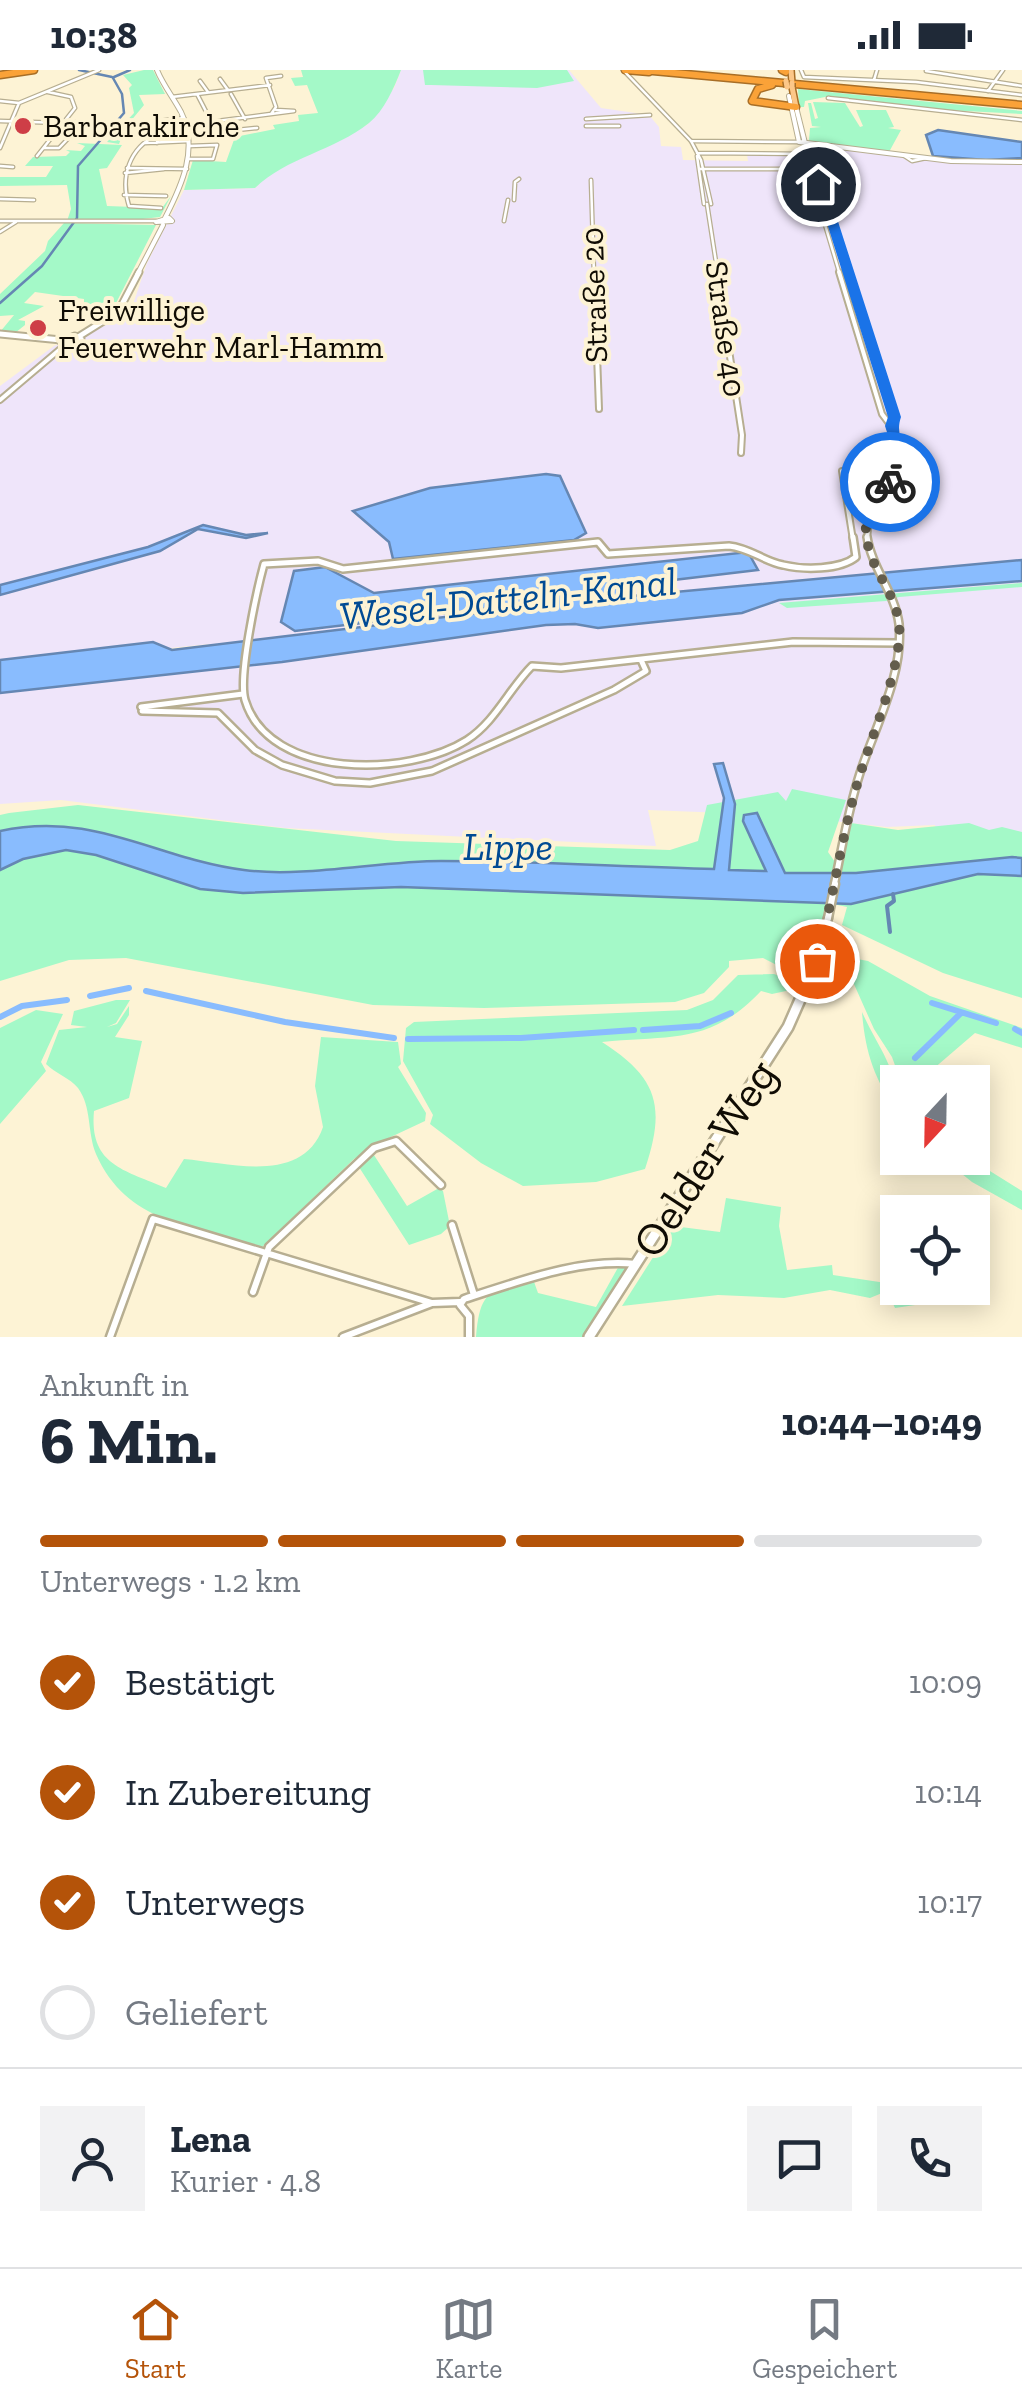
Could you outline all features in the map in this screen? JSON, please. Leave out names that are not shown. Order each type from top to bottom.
[{"type":"highway","points":[[0,74],[14,70]]},
{"type":"highway","points":[[0,74],[30,70]]},
{"type":"highway","points":[[625,70],[1022,105]]},
{"type":"highway","points":[[642,70],[1022,105]]},
{"type":"highway","points":[[676,73],[728,70],[740,77],[788,84]]},
{"type":"highway","points":[[696,76],[744,84],[753,90],[750,101],[767,107],[793,108]]},
{"type":"highway","points":[[793,108],[754,103],[751,98],[768,86],[803,87]]},
{"type":"highway","points":[[776,106],[789,96]]},
{"type":"main road","points":[[0,334],[79,342],[78,337],[118,312],[187,169],[184,118],[157,70]]},
{"type":"main road","points":[[786,70],[793,108]]},
{"type":"main road","points":[[788,84],[802,142],[904,156],[1022,162]]},
{"type":"main road","name":"Oelder Weg","points":[[589,1337],[788,1027],[817,961]]},
{"type":"street","points":[[2,102],[19,104],[99,70]]},
{"type":"street","name":"Straße 40","points":[[625,70],[691,141],[702,169],[742,435],[741,453]]},
{"type":"street","points":[[839,70],[840,78]]},
{"type":"street","points":[[874,80],[877,70]]},
{"type":"street","points":[[961,76],[965,70]]},
{"type":"street","points":[[988,91],[1002,70]]},
{"type":"street","points":[[916,82],[926,71],[1022,86]]},
{"type":"street","points":[[801,73],[1022,96]]},
{"type":"street","points":[[274,112],[266,78],[281,76]]},
{"type":"street","points":[[220,79],[245,118]]},
{"type":"street","points":[[200,81],[208,92]]},
{"type":"street","points":[[172,97],[270,85]]},
{"type":"street","points":[[38,154],[75,108],[74,99],[46,91]]},
{"type":"street","points":[[197,94],[212,123]]},
{"type":"street","points":[[848,100],[1022,120]]},
{"type":"street","points":[[0,148],[19,104]]},
{"type":"street","points":[[186,125],[294,112]]},
{"type":"street","points":[[586,119],[650,115]]},
{"type":"street","points":[[157,142],[159,121],[184,118]]},
{"type":"street","points":[[618,118],[620,134]]},
{"type":"street","points":[[0,122],[103,122]]},
{"type":"street","points":[[44,148],[58,148],[83,123]]},
{"type":"street","points":[[586,126],[619,126]]},
{"type":"street","points":[[145,143],[188,141],[257,128]]},
{"type":"street","points":[[157,135],[145,143],[126,170],[124,194],[128,206],[161,208]]},
{"type":"street","points":[[188,141],[217,145],[213,159],[188,159]]},
{"type":"street","points":[[691,141],[802,142],[828,206],[895,417],[892,426]]},
{"type":"street","points":[[697,153],[808,157]]},
{"type":"street","points":[[904,156],[916,161],[926,158]]},
{"type":"street","points":[[0,166],[13,167]]},
{"type":"street","points":[[126,170],[187,169]]},
{"type":"street","points":[[702,169],[813,169]]},
{"type":"street","points":[[504,221],[514,182],[518,180]]},
{"type":"street","name":"Straße 20","points":[[591,180],[599,409]]},
{"type":"street","points":[[818,184],[815,190],[878,401],[885,420],[892,426],[904,462],[904,472],[893,480],[874,492],[864,528],[870,558],[894,608],[899,643],[792,642],[561,668],[532,666],[494,716],[471,738],[425,757],[390,765],[335,763],[298,751],[268,734],[251,714],[243,694],[243,670],[253,639],[264,564],[318,561],[342,569],[598,542],[608,554],[722,545],[749,548],[785,566],[846,565],[856,558],[842,471],[893,480]]},
{"type":"street","points":[[124,194],[166,196]]},
{"type":"street","points":[[0,199],[34,200]]},
{"type":"street","points":[[0,222],[161,221]]},
{"type":"street","points":[[0,232],[16,222]]},
{"type":"street","points":[[0,400],[63,343]]},
{"type":"street","name":"Oelder Weg","points":[[817,961],[865,758],[899,643]]},
{"type":"street","points":[[243,694],[141,709],[218,713],[256,751],[292,770],[342,781],[392,780],[465,761],[555,714],[595,700],[646,671],[642,660]]},
{"type":"street","points":[[253,1292],[265,1253],[382,1143],[398,1142],[440,1185]]},
{"type":"street","points":[[110,1337],[154,1219],[432,1303]]},
{"type":"street","points":[[452,1225],[467,1301],[469,1337]]},
{"type":"street","points":[[343,1337],[432,1303],[467,1301],[547,1273],[617,1262],[636,1264]]},
{"type":"shaded area","points":[[401,70],[569,70],[601,108],[649,115],[659,127],[661,146],[681,147],[683,160],[748,161],[747,155],[809,155],[811,145],[950,162],[1022,164],[1022,858],[941,863],[935,825],[887,827],[778,815],[648,810],[656,846],[285,828],[61,800],[0,804],[0,693],[205,669],[210,644],[0,665],[0,386],[54,346],[129,316],[147,263],[184,190],[255,188],[273,170],[367,125],[394,88]]},
{"type":"green space","points":[[153,70],[165,94],[139,95],[144,105],[125,128],[119,144],[107,142],[134,113],[129,88],[132,85],[123,75]]},
{"type":"green space","points":[[301,70],[401,70],[374,118],[341,141],[281,169],[255,188],[184,190],[193,160],[226,162],[235,137],[299,121],[298,115],[318,113],[307,85],[295,86],[291,78],[303,77]]},
{"type":"green space","points":[[423,70],[567,70],[574,81],[537,88],[425,85]]},
{"type":"green space","points":[[798,89],[1022,114],[908,108],[830,96],[805,101],[804,107],[799,107]]},
{"type":"green space","points":[[813,102],[845,103],[860,127],[863,126],[856,110],[886,110],[894,127],[888,128],[901,130],[889,152],[812,142],[810,128],[821,127],[812,126],[808,103],[815,119],[818,118]]},
{"type":"green space","points":[[77,143],[122,145],[107,168],[99,169],[107,206],[162,208],[171,196],[160,217],[117,222],[67,221],[71,209],[67,185],[0,186],[0,177],[46,177],[53,166],[25,166],[33,157],[66,156],[70,152],[66,150],[81,151],[85,146]]},
{"type":"green space","points":[[64,223],[156,225],[115,305],[84,304],[84,299],[35,292],[24,303],[44,306],[18,320],[25,321],[25,325],[15,333],[0,332],[14,315],[0,316],[0,294],[45,251],[48,241]]},
{"type":"green space","points":[[1022,583],[1022,587],[886,601],[787,608],[779,603]]},
{"type":"green space","points":[[792,789],[846,800],[828,852],[835,862],[835,875],[806,980],[763,958],[729,961],[729,967],[704,993],[675,1002],[484,1008],[373,1005],[126,958],[69,960],[0,981],[0,815],[78,805],[396,841],[670,850],[698,841],[707,805],[778,792],[786,801]]},
{"type":"green space","points":[[851,823],[898,830],[969,823],[989,830],[1002,827],[1022,832],[1022,998],[943,973],[842,925],[847,907],[833,904]]},
{"type":"green space","points":[[852,958],[868,961],[930,996],[1022,1028],[1022,1048],[975,1033],[938,1065],[895,1065],[845,964]]},
{"type":"green space","points":[[774,974],[797,983],[795,989],[772,994],[761,991],[724,1021],[706,1029],[669,1037],[602,1042],[646,1081],[652,1095],[655,1128],[645,1169],[596,1182],[523,1186],[481,1163],[430,1124],[433,1115],[403,1061],[406,1028],[414,1022],[687,1010],[713,1000],[738,975]]},
{"type":"green space","points":[[130,1000],[116,1023],[107,1027],[117,1024],[129,1006],[129,1015],[115,1037],[142,1041],[129,1098],[94,1111],[97,1143],[112,1163],[166,1188],[184,1159],[243,1166],[282,1164],[313,1145],[323,1127],[315,1086],[321,1037],[398,1042],[398,1067],[426,1113],[425,1121],[354,1159],[262,1247],[166,1220],[126,1196],[109,1178],[93,1146],[82,1095],[75,1084],[46,1064],[59,1030],[87,1027],[71,1025],[74,1011]]},
{"type":"green space","points":[[36,1010],[63,1014],[41,1062],[46,1071],[0,1124],[0,1028]]},
{"type":"green space","points":[[862,1012],[889,1065],[880,1065],[880,1083],[872,1064]]},
{"type":"green space","points":[[372,1152],[407,1206],[439,1188],[443,1191],[450,1226],[441,1234],[409,1245],[357,1164]]},
{"type":"green space","points":[[990,1171],[1022,1191],[1022,1210],[963,1175],[990,1175]]},
{"type":"green space","points":[[726,1198],[781,1207],[779,1226],[787,1270],[832,1265],[833,1275],[880,1282],[880,1294],[870,1298],[830,1290],[784,1298],[718,1295],[622,1306],[673,1226],[720,1232]]},
{"type":"green space","points":[[620,1264],[626,1269],[586,1337],[476,1337],[480,1310],[489,1294],[533,1279],[538,1293],[596,1307]]},
{"type":"water","points":[[938,130],[1022,142],[1022,158],[933,156],[926,135]]},
{"type":"water","points":[[546,474],[560,476],[586,533],[574,540],[393,559],[389,542],[353,511],[430,488]]},
{"type":"water","points":[[203,525],[246,535],[268,533],[246,538],[198,529],[160,551],[0,595],[0,585],[148,547]]},
{"type":"water","name":"Wesel-Datteln-Kanal","points":[[748,552],[758,570],[623,586],[620,590],[632,596],[1022,560],[1022,581],[779,600],[742,613],[598,628],[546,625],[282,662],[0,693],[0,660],[153,642],[172,650],[503,610],[498,607],[295,631],[281,622],[294,571],[325,567],[374,593]]},
{"type":"water","points":[[723,763],[735,804],[729,870],[766,871],[743,821],[744,815],[757,813],[785,873],[856,873],[1012,857],[1022,858],[1022,876],[978,874],[851,904],[401,887],[243,893],[200,889],[96,855],[66,850],[23,859],[0,870],[0,831],[34,826],[95,831],[212,864],[267,872],[441,861],[714,869],[724,798],[714,764]]},
{"type":"waterway","points":[[79,70],[112,77]]},
{"type":"waterway","points":[[114,77],[130,70]]},
{"type":"waterway","points":[[0,303],[42,266],[77,218],[78,166],[124,113],[122,94],[113,78]]},
{"type":"waterway","points":[[890,932],[887,906],[894,901],[893,894]]},
{"type":"waterway","points":[[90,996],[129,988]]},
{"type":"waterway","points":[[146,991],[285,1022],[394,1038]]},
{"type":"waterway","points":[[0,1017],[22,1006],[67,1000]]},
{"type":"waterway","points":[[932,1003],[996,1023]]},
{"type":"waterway","points":[[643,1030],[700,1026],[731,1013]]},
{"type":"waterway","points":[[915,1058],[961,1013]]},
{"type":"waterway","points":[[1015,1029],[1022,1033]]},
{"type":"waterway","points":[[408,1039],[521,1038],[634,1030]]},
{"type":"way so far","points":[[817,961],[854,792],[900,636],[894,608],[864,537],[864,518],[871,496],[890,482]]},
{"type":"place","name":"Barbarakirche","points":[[23,126]]},
{"type":"place","name":"Freiwillige Feuerwehr Marl-Hamm","points":[[38,328]]},
{"type":"route","points":[[818,184],[895,417],[892,426],[904,472],[890,482]]},
{"type":"water label","name":"Lippe","points":[[508,846]]}]
